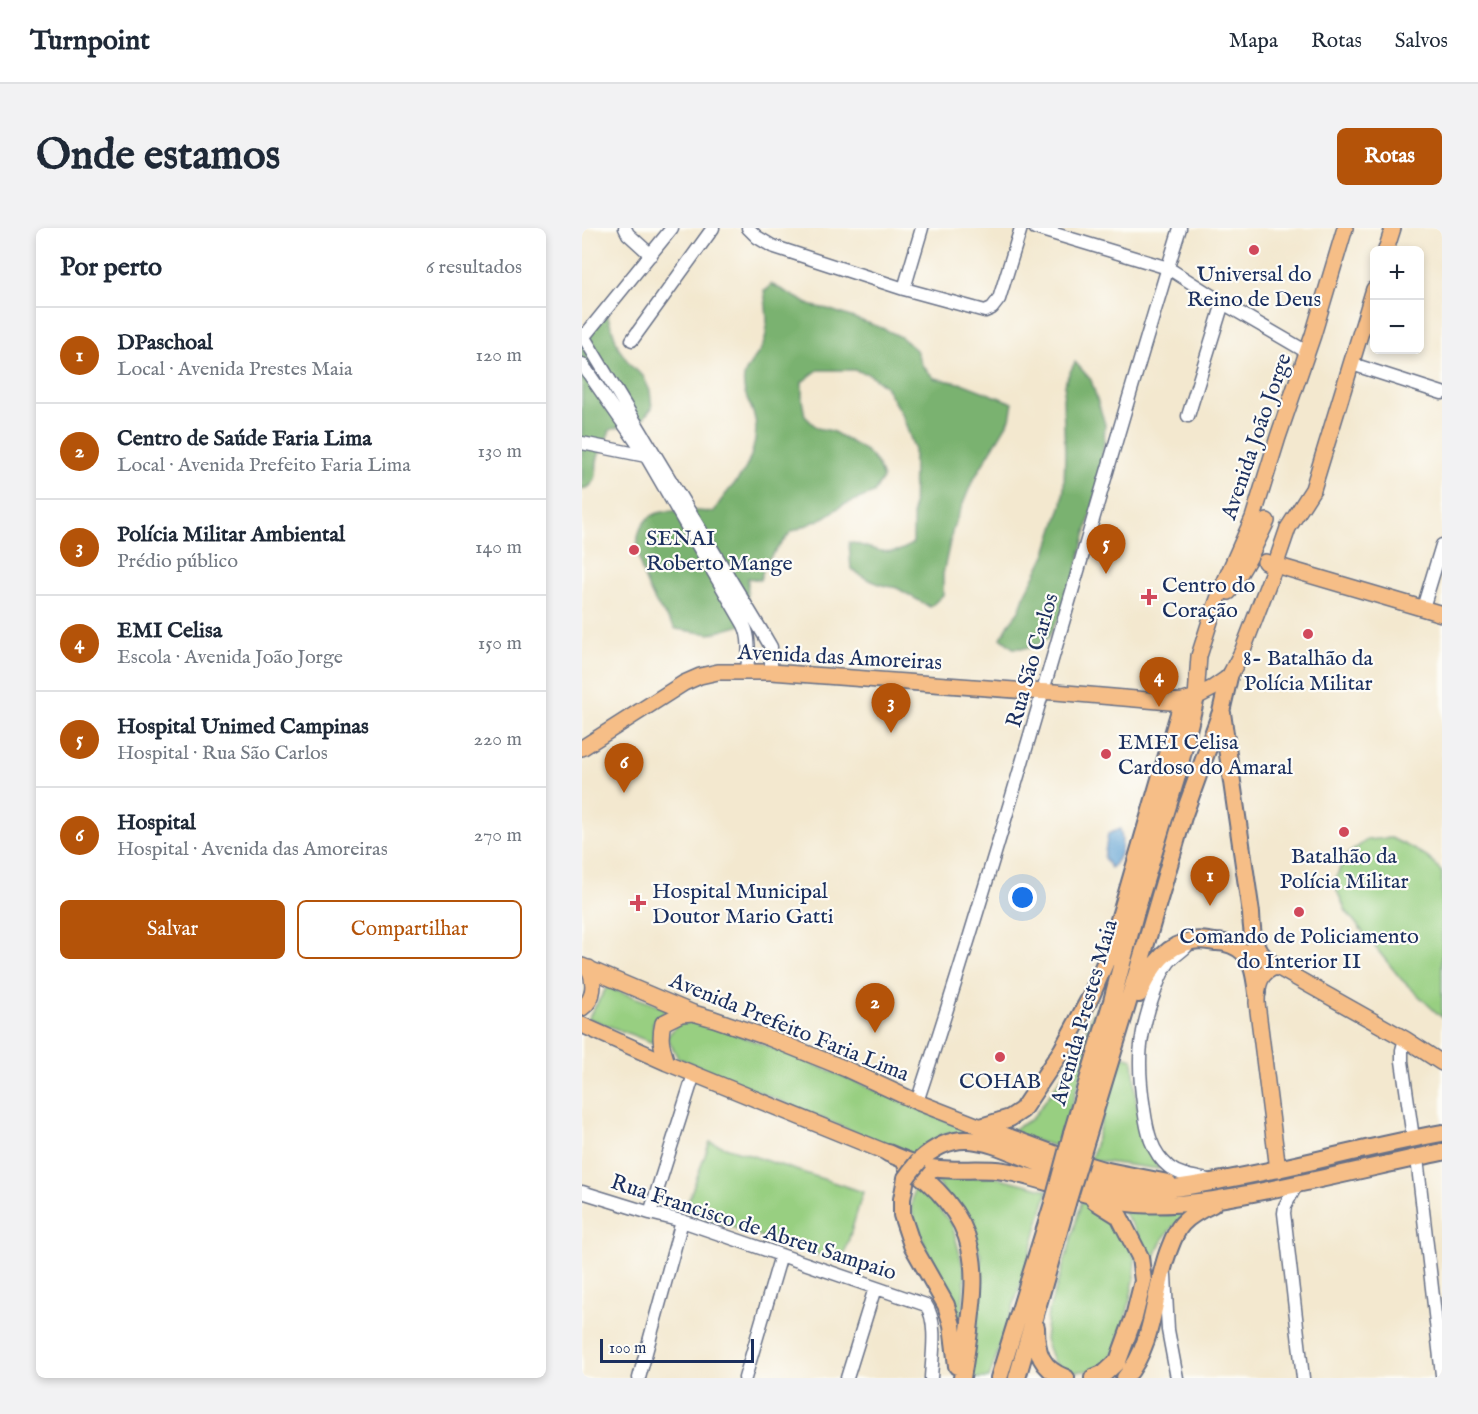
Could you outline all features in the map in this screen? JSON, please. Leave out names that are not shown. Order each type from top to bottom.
[{"type":"highway","points":[[1229,677],[1221,712],[1252,932],[1261,956],[1277,967]]},
{"type":"highway","name":"Avenida Prestes Maia","points":[[999,1378],[1060,1201],[1080,1135],[1135,914],[1177,776],[1196,697]]},
{"type":"highway","points":[[981,1127],[1010,1118],[1022,1110],[1062,1050],[1091,996],[1108,956],[1180,710],[1176,702]]},
{"type":"highway","name":"Avenida Prestes Maia","points":[[1080,1135],[1113,1048],[1183,818],[1221,712]]},
{"type":"highway","points":[[1221,942],[1230,939],[1242,930],[1251,913]]},
{"type":"highway","points":[[1113,1048],[1125,1034],[1147,976],[1164,954],[1176,945],[1194,940],[1232,945],[1244,953],[1252,969],[1257,993]]},
{"type":"highway","points":[[981,1127],[1103,1170],[1193,1186]]},
{"type":"highway","points":[[960,1378],[952,1325],[946,1305],[912,1245],[902,1215],[906,1178],[920,1161],[938,1147],[968,1140],[994,1146],[1090,1181],[1143,1190],[1193,1186],[1278,1170],[1354,1151],[1442,1133]]},
{"type":"highway","points":[[888,1153],[920,1166],[939,1169],[1002,1171],[1100,1198],[1137,1204],[1188,1204],[1297,1184],[1442,1152]]},
{"type":"highway","points":[[888,1153],[920,1174],[952,1208],[964,1229],[970,1248],[974,1285],[967,1353],[960,1378]]},
{"type":"highway","points":[[1082,1193],[1119,1216],[1140,1257],[1143,1281],[1122,1352],[1112,1367],[1093,1378]]},
{"type":"highway","points":[[1125,1378],[1140,1354],[1147,1336],[1164,1263],[1175,1234],[1184,1222],[1199,1211],[1223,1199]]},
{"type":"highway","name":"Avenida Prestes Maia","points":[[1017,1378],[1037,1309],[1060,1201]]},
{"type":"highway","points":[[1037,1309],[1036,1340],[1040,1355],[1050,1369],[1066,1378]]},
{"type":"main road","name":"Avenida João Jorge","points":[[1199,656],[1222,588],[1253,518],[1345,228]]},
{"type":"main road","points":[[1387,246],[1393,228]]},
{"type":"main road","points":[[1044,691],[1176,702],[1196,697],[1229,677],[1242,652],[1270,564],[1288,528],[1312,489],[1371,300]]},
{"type":"main road","points":[[1312,457],[1312,489]]},
{"type":"main road","points":[[1211,618],[1249,558],[1267,521]]},
{"type":"main road","points":[[1270,564],[1442,614]]},
{"type":"main road","name":"Avenida Prestes Maia","points":[[1196,697],[1199,656]]},
{"type":"main road","name":"Avenida das Amoreiras","points":[[582,748],[684,683],[718,672],[771,672],[1044,691]]},
{"type":"main road","points":[[582,1008],[589,1003],[592,993],[593,977],[585,967]]},
{"type":"main road","name":"Avenida Prefeito Faria Lima","points":[[585,967],[693,1012],[769,1038],[846,1069],[917,1102],[981,1127]]},
{"type":"main road","points":[[1278,1170],[1257,1003],[1259,983],[1264,973],[1270,969],[1277,967],[1405,1039],[1442,1063]]},
{"type":"main road","points":[[667,1063],[660,1036],[663,1023],[681,1014],[693,1012]]},
{"type":"main road","points":[[582,1025],[667,1063],[888,1153]]},
{"type":"street","points":[[625,228],[628,234],[651,255]]},
{"type":"street","points":[[672,228],[583,336],[771,647],[771,672]]},
{"type":"street","points":[[632,340],[713,228]]},
{"type":"street","points":[[748,228],[772,246],[904,289],[985,311],[992,308],[999,299],[1020,228]]},
{"type":"street","points":[[904,289],[922,228]]},
{"type":"street","points":[[1035,228],[1168,268],[1307,352]]},
{"type":"street","name":"Rua São Carlos","points":[[917,1102],[1044,691],[1180,228]]},
{"type":"street","points":[[1188,416],[1223,303]]},
{"type":"street","points":[[582,364],[646,456],[747,631],[747,672]]},
{"type":"street","points":[[1352,364],[1442,393]]},
{"type":"street","points":[[582,442],[646,456]]},
{"type":"street","points":[[1423,608],[1442,546]]},
{"type":"street","points":[[1194,940],[1170,961],[1149,1005],[1139,1053],[1140,1075],[1148,1133],[1159,1157],[1170,1168],[1184,1175],[1215,1181]]},
{"type":"street","points":[[1405,1039],[1402,1061],[1413,1138]]},
{"type":"street","points":[[650,1213],[694,1074]]},
{"type":"street","points":[[1418,1158],[1442,1375]]},
{"type":"street","points":[[1297,1184],[1284,1213],[1303,1378]]},
{"type":"street","name":"Rua Francisco de Abreu Sampaio","points":[[582,1192],[682,1221],[926,1305],[933,1327],[931,1378]]},
{"type":"street","points":[[639,1378],[682,1221]]},
{"type":"street","points":[[744,1378],[781,1256]]},
{"type":"street","points":[[1164,1263],[1168,1330],[1177,1378]]},
{"type":"street","points":[[847,1378],[875,1288]]},
{"type":"green space","points":[[771,284],[812,306],[828,309],[901,337],[916,350],[922,365],[934,378],[964,384],[1013,403],[1010,419],[972,482],[953,528],[943,574],[943,595],[930,607],[897,588],[867,579],[851,569],[849,542],[890,552],[913,543],[914,448],[903,417],[885,386],[869,374],[854,370],[818,370],[802,382],[802,400],[805,416],[817,428],[832,431],[865,450],[877,463],[883,478],[874,493],[843,505],[825,517],[791,532],[766,562],[760,580],[748,578],[747,610],[742,625],[710,634],[676,629],[651,593],[638,554],[640,529],[647,520],[658,513],[714,512],[742,474],[750,457],[756,426],[744,390],[744,377],[763,345],[767,318],[764,290],[767,290]]},
{"type":"green space","points":[[606,311],[619,349],[631,366],[643,376],[650,391],[652,408],[642,420],[610,430],[598,457],[595,480],[582,490],[582,333]]},
{"type":"green space","points":[[1075,362],[1091,380],[1105,424],[1101,476],[1065,612],[1055,624],[1048,639],[1030,648],[1013,648],[1001,638],[1019,611],[1046,553],[1062,504],[1065,453],[1063,399],[1066,380]]},
{"type":"green space","points":[[1391,838],[1426,856],[1442,873],[1442,1017],[1401,979],[1346,911],[1334,884],[1344,857],[1367,840]]},
{"type":"green space","points":[[607,987],[667,1009],[653,1022],[653,1043],[588,1018]]},
{"type":"green space","points":[[1093,1013],[1099,1015],[1059,1147],[1006,1133],[1032,1119],[1074,1061]]},
{"type":"green space","points":[[696,1020],[869,1087],[971,1132],[942,1135],[912,1156],[678,1058],[667,1037],[677,1025]]},
{"type":"green space","points":[[1119,1055],[1133,1059],[1136,1099],[1143,1140],[1159,1169],[1091,1160]]},
{"type":"green space","points":[[710,1142],[863,1192],[842,1262],[684,1212]]},
{"type":"green space","points":[[932,1176],[996,1177],[1048,1190],[1023,1278],[989,1378],[970,1378],[978,1313],[981,1256],[968,1225]]},
{"type":"green space","points":[[915,1182],[952,1224],[965,1274],[961,1326],[943,1292],[911,1209]]},
{"type":"green space","points":[[1082,1200],[1116,1220],[1135,1259],[1134,1280],[1115,1351],[1107,1363],[1095,1370],[1072,1372],[1054,1363],[1045,1340],[1048,1312]]},
{"type":"green space","points":[[1120,1207],[1188,1212],[1164,1238],[1156,1253],[1152,1272],[1139,1236]]},
{"type":"water","points":[[1120,829],[1121,850],[1111,868],[1104,858],[1108,834]]},
{"type":"place","name":"Universal do Reino de Deus","points":[[1254,250]]},
{"type":"place","name":"SENAI Roberto Mange","points":[[634,550]]},
{"type":"place","name":"Hospital Unimed Campinas","points":[[1106,574]]},
{"type":"place","name":"Centro do Coração","points":[[1149,597]]},
{"type":"place","name":"8- Batalhão da Polícia Militar","points":[[1308,634]]},
{"type":"place","name":"EMI Celisa","points":[[1159,707]]},
{"type":"place","name":"Polícia Militar Ambiental","points":[[891,733]]},
{"type":"place","name":"EMEI Celisa Cardoso do Amaral","points":[[1106,754]]},
{"type":"place","name":"Hospital","points":[[624,793]]},
{"type":"place","name":"Batalhão da Polícia Militar","points":[[1344,832]]},
{"type":"place","name":"Hospital Municipal Doutor Mario Gatti","points":[[638,903]]},
{"type":"place","name":"DPaschoal","points":[[1210,906]]},
{"type":"place","name":"Comando de Policiamento do Interior II","points":[[1299,912]]},
{"type":"place","name":"Centro de Saúde Faria Lima","points":[[875,1033]]},
{"type":"place","name":"COHAB","points":[[1000,1057]]}]
